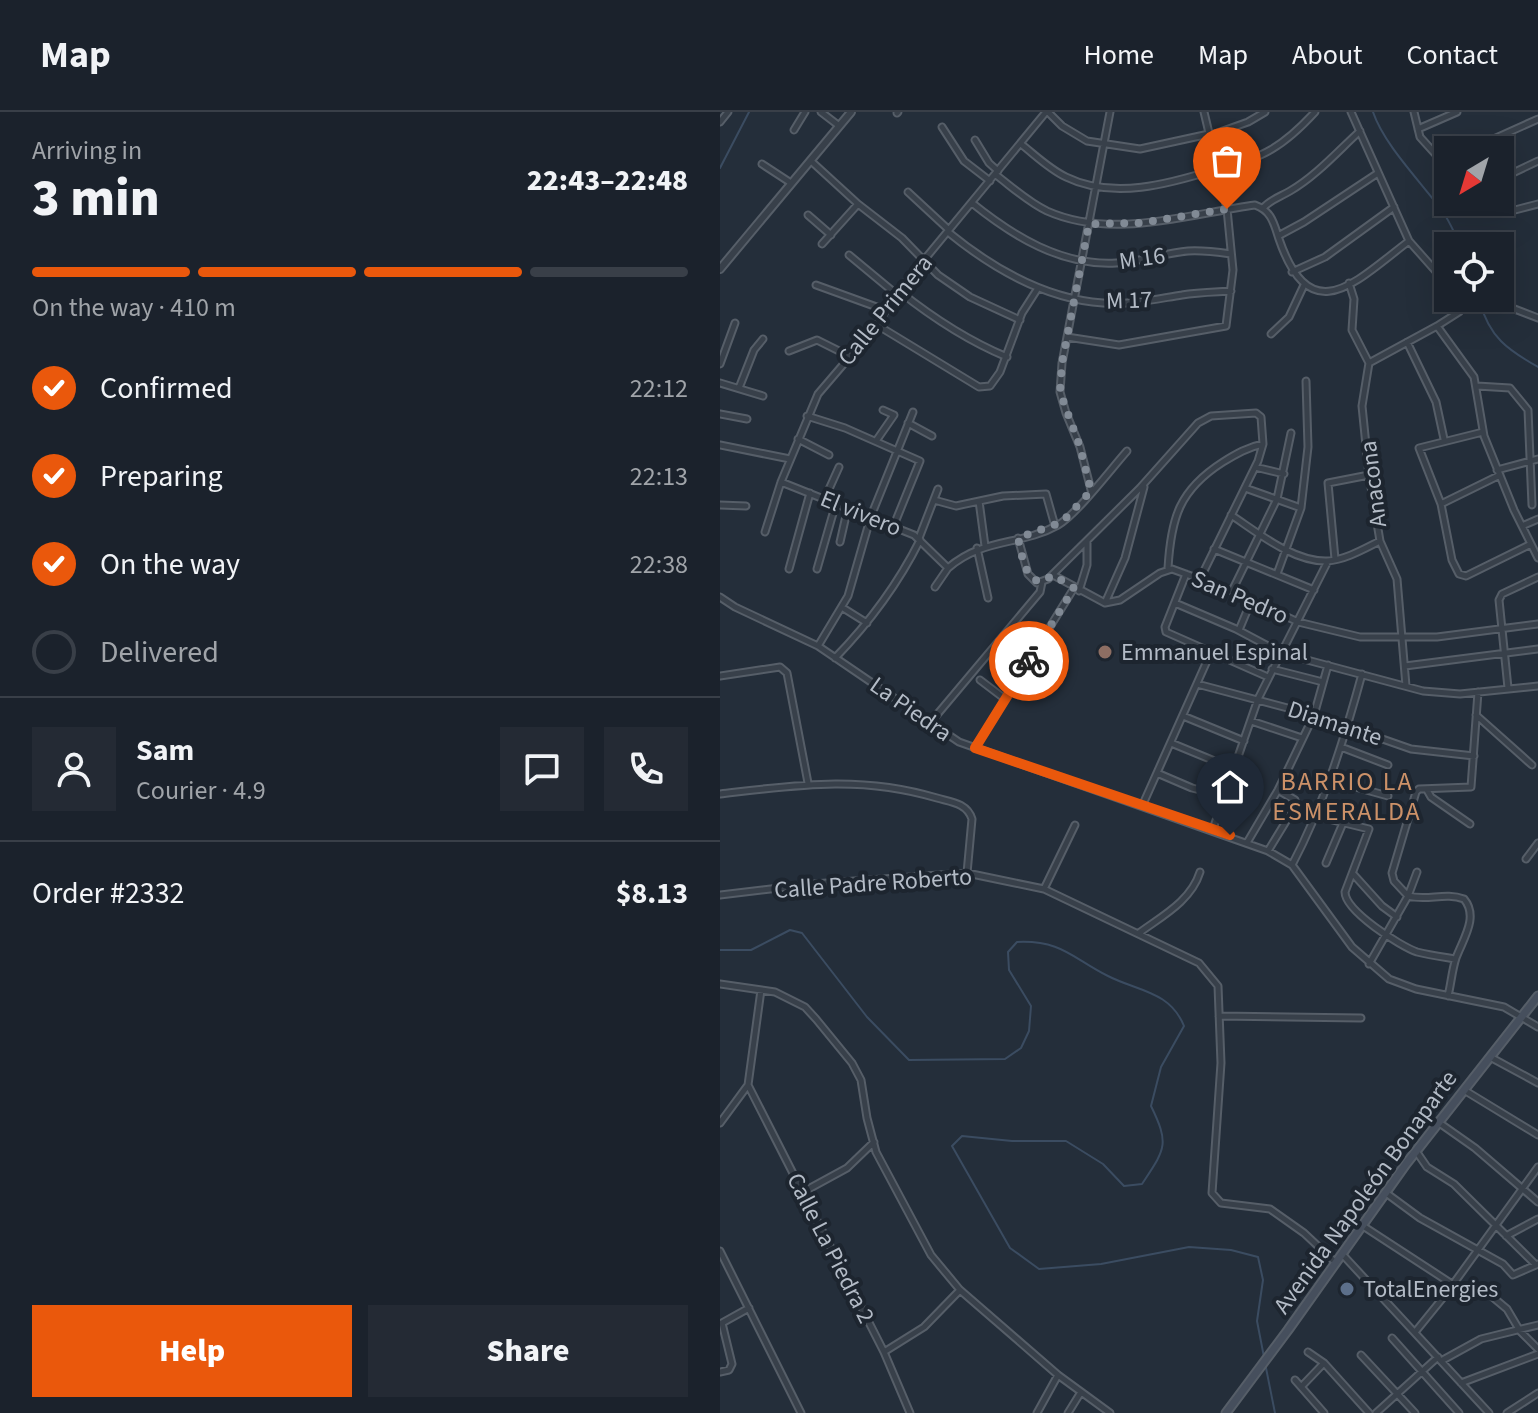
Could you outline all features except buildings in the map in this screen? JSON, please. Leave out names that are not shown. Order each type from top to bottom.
[{"type":"main road","name":"Avenida Napoleón Bonaparte","points":[[1226,1413],[1416,1151],[1538,996]]},
{"type":"street","points":[[720,122],[728,112]]},
{"type":"street","points":[[794,130],[805,112]]},
{"type":"street","points":[[821,112],[838,125]]},
{"type":"street","points":[[720,269],[851,112]]},
{"type":"street","points":[[1047,112],[1062,126],[1087,141],[1140,149],[1209,135],[1248,122],[1265,112]]},
{"type":"street","name":"Calle Primera","points":[[765,532],[790,459],[822,387],[877,325],[898,293],[1047,112]]},
{"type":"street","points":[[1091,491],[1080,447],[1060,392],[1066,337],[1110,112]]},
{"type":"street","points":[[1066,337],[1119,345],[1226,326],[1231,291],[1227,209],[1204,112]]},
{"type":"street","points":[[1021,144],[1065,176],[1096,188],[1123,190],[1217,170],[1271,151],[1291,138],[1315,112]]},
{"type":"street","points":[[1351,112],[1409,241],[1434,269]]},
{"type":"street","points":[[1414,112],[1420,137],[1434,152]]},
{"type":"street","points":[[1418,129],[1457,112]]},
{"type":"street","points":[[1500,136],[1538,119]]},
{"type":"street","points":[[942,127],[964,161],[990,181]]},
{"type":"street","points":[[1263,208],[1270,200],[1291,191],[1309,177],[1360,131]]},
{"type":"street","points":[[975,140],[997,173],[1047,211],[1089,224],[1141,223],[1255,205],[1263,208],[1272,218],[1292,272],[1304,285],[1322,293],[1333,292],[1349,283],[1409,241]]},
{"type":"street","points":[[811,161],[858,204],[902,238],[923,262],[970,297],[1020,320]]},
{"type":"street","points":[[1514,172],[1538,161]]},
{"type":"street","points":[[762,164],[791,183]]},
{"type":"street","points":[[1278,236],[1378,173]]},
{"type":"street","name":"M 17","points":[[908,192],[949,231],[995,266],[1038,288],[1103,303],[1231,291]]},
{"type":"street","name":"M 16","points":[[972,203],[999,225],[1036,247],[1081,261],[1114,264],[1188,251],[1231,254]]},
{"type":"street","points":[[822,244],[858,204]]},
{"type":"street","points":[[1514,210],[1538,204]]},
{"type":"street","points":[[1292,272],[1325,257],[1394,207]]},
{"type":"street","points":[[808,215],[831,235]]},
{"type":"street","points":[[849,255],[941,324],[969,341],[1007,357]]},
{"type":"street","points":[[1349,283],[1354,299],[1352,330],[1369,363],[1459,312]]},
{"type":"street","points":[[816,285],[885,310]]},
{"type":"street","points":[[1271,334],[1289,317],[1304,285]]},
{"type":"street","points":[[877,325],[979,387],[990,386],[996,380],[1020,320],[1038,288]]},
{"type":"street","points":[[1514,309],[1538,318]]},
{"type":"street","points":[[720,364],[735,323]]},
{"type":"street","points":[[1437,326],[1474,377],[1483,432],[1538,558]]},
{"type":"street","points":[[739,388],[754,350],[763,339]]},
{"type":"street","points":[[789,351],[817,340],[849,356]]},
{"type":"street","points":[[1407,342],[1436,402],[1444,439]]},
{"type":"street","name":"Anacona","points":[[1369,363],[1362,406],[1369,475],[1380,541],[1397,579],[1406,686]]},
{"type":"street","points":[[1277,574],[1301,508],[1308,447],[1306,381]]},
{"type":"street","points":[[720,383],[763,396]]},
{"type":"street","points":[[1477,386],[1510,388],[1528,410],[1532,505]]},
{"type":"street","points":[[876,441],[894,415],[883,410]]},
{"type":"street","points":[[818,646],[843,608],[857,573],[871,516],[913,412]]},
{"type":"street","points":[[720,414],[747,419]]},
{"type":"street","points":[[1018,538],[1028,574],[1033,580],[1042,582],[1053,575],[1146,482],[1198,423],[1211,416],[1259,414],[1263,444],[1255,467],[1200,579]]},
{"type":"street","points":[[807,416],[919,460],[894,526]]},
{"type":"street","points":[[908,423],[932,436]]},
{"type":"street","points":[[1483,432],[1444,439],[1419,448],[1441,504],[1452,560],[1459,574],[1466,576],[1531,544]]},
{"type":"street","points":[[1232,591],[1276,501],[1291,433]]},
{"type":"street","points":[[798,439],[829,455]]},
{"type":"street","points":[[1168,569],[1170,543],[1187,492],[1205,474],[1243,450],[1263,444]]},
{"type":"street","points":[[720,445],[790,459]]},
{"type":"street","points":[[935,587],[948,568],[977,548],[1055,526],[1068,518],[1127,451]]},
{"type":"street","points":[[1441,504],[1498,472],[1538,459]]},
{"type":"street","points":[[825,498],[839,467]]},
{"type":"street","points":[[1255,467],[1284,474]]},
{"type":"street","points":[[1213,829],[1258,699],[1331,560],[1328,483],[1369,475]]},
{"type":"street","points":[[833,479],[842,484]]},
{"type":"street","name":"El vivero","points":[[781,482],[894,526],[919,539],[948,568]]},
{"type":"street","points":[[1053,575],[1105,603],[1125,558],[1146,482]]},
{"type":"street","points":[[1245,488],[1301,508]]},
{"type":"street","points":[[835,658],[867,623],[906,567],[938,489]]},
{"type":"street","points":[[789,569],[810,493]]},
{"type":"street","points":[[934,500],[955,506],[1014,494],[1046,494],[1055,526]]},
{"type":"street","points":[[979,501],[985,546]]},
{"type":"street","points":[[817,569],[836,503]]},
{"type":"street","points":[[720,505],[746,506]]},
{"type":"street","points":[[840,542],[848,507]]},
{"type":"street","points":[[1231,515],[1259,536],[1287,550],[1331,560],[1359,552],[1380,541]]},
{"type":"street","points":[[1522,526],[1538,519]]},
{"type":"street","points":[[975,748],[1076,589],[1087,565],[1087,541]]},
{"type":"street","points":[[977,548],[988,598]]},
{"type":"street","points":[[1214,549],[1314,590]]},
{"type":"street","name":"San Pedro","points":[[1105,603],[1120,600],[1168,569],[1252,599],[1298,622],[1360,637],[1403,638],[1538,624]]},
{"type":"street","points":[[1186,574],[1165,627],[1166,632],[1268,677]]},
{"type":"street","points":[[1508,688],[1499,600],[1502,594],[1538,577]]},
{"type":"street","points":[[930,723],[1040,592],[1042,582]]},
{"type":"street","name":"La Piedra","points":[[720,597],[818,646],[959,742],[1143,804],[1268,851],[1292,865],[1352,947],[1389,979],[1416,989],[1504,1007],[1538,1027]]},
{"type":"street","points":[[1239,630],[1252,599]]},
{"type":"street","points":[[1175,603],[1239,630],[1281,653],[1406,686],[1442,693],[1538,686]]},
{"type":"street","points":[[843,608],[867,623]]},
{"type":"street","points":[[1405,666],[1538,649]]},
{"type":"street","points":[[1143,804],[1211,652]]},
{"type":"street","points":[[1248,842],[1278,790],[1314,715],[1328,665]]},
{"type":"street","points":[[720,676],[780,667],[787,673],[808,783]]},
{"type":"street","points":[[1272,669],[1323,682]]},
{"type":"street","points":[[1292,865],[1330,780],[1362,674]]},
{"type":"street","points":[[980,680],[1005,699]]},
{"type":"street","name":"Diamante","points":[[1197,684],[1348,725],[1411,749],[1474,756]]},
{"type":"street","points":[[1448,996],[1455,959],[1469,924],[1468,904],[1464,899],[1449,894],[1420,899],[1408,896],[1394,881],[1392,873],[1419,789],[1470,788],[1478,692]]},
{"type":"street","points":[[1476,715],[1532,765]]},
{"type":"street","points":[[1183,716],[1244,741]]},
{"type":"street","points":[[1251,721],[1302,738]]},
{"type":"street","points":[[1171,743],[1234,769]]},
{"type":"street","points":[[1341,747],[1388,765]]},
{"type":"street","points":[[1157,773],[1192,788],[1225,796]]},
{"type":"street","points":[[1330,780],[1388,796]]},
{"type":"street","points":[[720,794],[808,783],[878,784],[962,805],[972,819],[967,873]]},
{"type":"street","points":[[1427,789],[1431,797],[1470,824]]},
{"type":"street","points":[[1268,851],[1296,805],[1295,800],[1278,790]]},
{"type":"street","points":[[1316,816],[1369,829],[1345,892],[1346,901],[1387,936],[1416,951],[1455,959]]},
{"type":"street","points":[[1326,863],[1343,823]]},
{"type":"street","points":[[1044,889],[1075,825]]},
{"type":"street","points":[[1526,859],[1538,843]]},
{"type":"street","points":[[1139,933],[1183,900],[1196,885],[1200,872]]},
{"type":"street","points":[[1369,964],[1408,896],[1417,872]]},
{"type":"street","name":"Calle Padre Roberto","points":[[720,895],[813,884],[967,873],[1044,889],[1199,963],[1218,986],[1221,1063],[1212,1193],[1221,1203],[1270,1209],[1304,1233],[1336,1263]]},
{"type":"street","points":[[1353,876],[1397,917]]},
{"type":"street","points":[[720,984],[775,992],[805,1007],[852,1063],[861,1080],[874,1142],[922,1243],[960,1290],[1058,1375],[1110,1413]]},
{"type":"street","points":[[720,1123],[748,1085],[761,990]]},
{"type":"street","points":[[1219,1016],[1361,1018]]},
{"type":"street","points":[[1489,1056],[1538,1083]]},
{"type":"street","name":"Calle La Piedra 2","points":[[748,1085],[884,1352],[910,1413]]},
{"type":"street","points":[[1464,1089],[1538,1135]]},
{"type":"street","points":[[1438,1122],[1475,1148],[1538,1202]]},
{"type":"street","points":[[803,1192],[847,1168],[874,1142]]},
{"type":"street","points":[[1386,1193],[1420,1218],[1503,1264],[1513,1275],[1537,1264],[1454,1184],[1427,1167],[1416,1151]]},
{"type":"street","points":[[1416,1331],[1538,1167]]},
{"type":"street","points":[[1506,1236],[1538,1219]]},
{"type":"street","points":[[1363,1226],[1452,1284],[1489,1294],[1507,1309],[1520,1331],[1538,1351],[1461,1383]]},
{"type":"street","points":[[1342,1254],[1489,1413]]},
{"type":"street","points":[[721,1255],[801,1413]]},
{"type":"street","points":[[884,1352],[924,1327],[960,1290]]},
{"type":"street","points":[[720,1372],[729,1370],[732,1364],[721,1323],[749,1308]]},
{"type":"street","points":[[1376,1413],[1439,1359],[1481,1339],[1538,1325]]},
{"type":"street","points":[[1392,1338],[1459,1413]]},
{"type":"street","points":[[1308,1352],[1324,1363],[1369,1413]]},
{"type":"street","points":[[1361,1355],[1415,1413]]},
{"type":"street","points":[[1301,1387],[1324,1363]]},
{"type":"street","points":[[1037,1413],[1058,1375]]},
{"type":"street","points":[[1295,1380],[1324,1413]]},
{"type":"street","points":[[1068,1413],[1081,1392]]},
{"type":"street","points":[[1507,1413],[1538,1393]]},
{"type":"waterway","points":[[720,168],[749,112]]},
{"type":"waterway","points":[[1373,112],[1394,150],[1443,212],[1454,232]]},
{"type":"waterway","points":[[1483,312],[1501,341],[1538,367]]},
{"type":"waterway","points":[[720,950],[751,950],[790,930],[802,933],[867,1017],[909,1060],[1005,1059],[1021,1048],[1029,1031],[1031,1006],[1009,970],[1008,952],[1017,942],[1056,947],[1108,976],[1161,999],[1178,1014],[1184,1026],[1161,1067],[1151,1106],[1161,1130],[1162,1146],[1156,1163],[1142,1184],[1124,1186],[1103,1164],[1066,1141],[1012,1141],[962,1136],[952,1146],[1010,1248],[1039,1269],[1101,1264],[1189,1247],[1231,1250],[1258,1257],[1263,1280],[1257,1321],[1264,1357]]},
{"type":"waterway","points":[[1265,1363],[1275,1413]]},
{"type":"way so far","points":[[1029,661],[1074,588],[1053,575],[1042,582],[1033,580],[1028,574],[1018,538],[1062,522],[1091,491],[1080,447],[1060,392],[1062,363],[1089,224],[1141,223],[1227,209]]},
{"type":"place","name":"Emmanuel Espinal","points":[[1105,652]]},
{"type":"place","name":"TotalEnergies","points":[[1347,1289]]},
{"type":"district","name":"BARRIO LA ESMERALDA","points":[[1347,796]]},
{"type":"route","points":[[1029,661],[975,748],[1230,835]]}]
